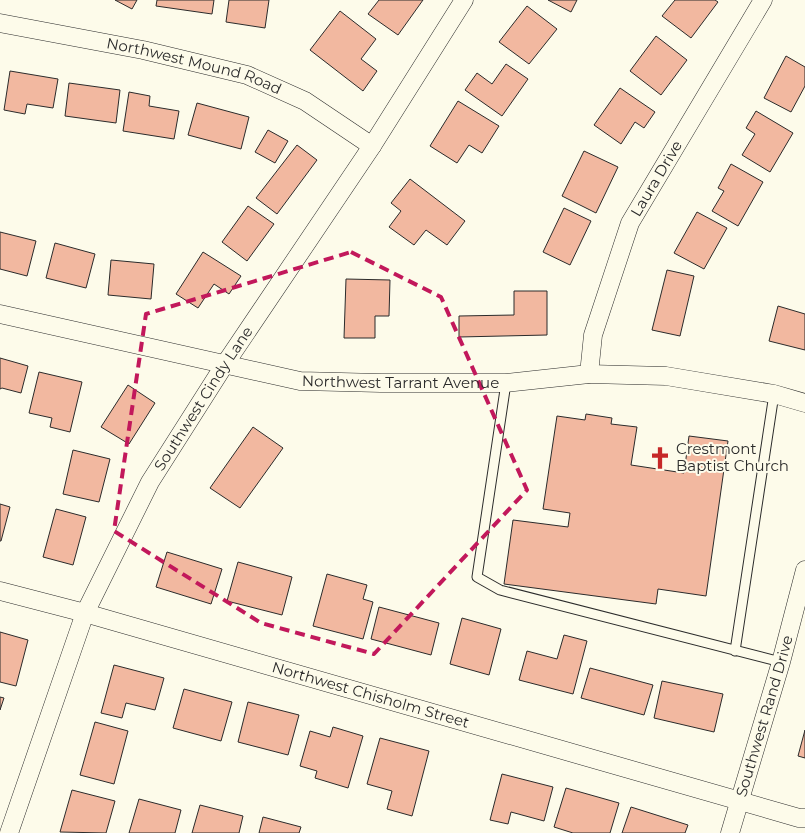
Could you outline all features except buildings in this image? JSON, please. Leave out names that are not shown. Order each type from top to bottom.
[{"type":"street","name":"Southwest Cindy Lane","points":[[9,833],[85,613],[150,482],[225,364],[372,146],[464,0]]},
{"type":"street","name":"Laura Drive","points":[[589,374],[593,336],[630,223],[763,0]]},
{"type":"street","name":"Northwest Mound Road","points":[[0,23],[143,50],[247,75],[305,101],[372,146]]},
{"type":"street","name":"Northwest Tarrant Avenue","points":[[0,314],[300,381],[506,383],[589,374],[666,376],[774,394],[805,402]]},
{"type":"street","name":"Southwest Rand Drive","points":[[730,833],[781,662],[805,570]]},
{"type":"street","name":"Northwest Chisholm Street","points":[[0,591],[85,613],[799,818],[805,818]]},
{"type":"lane","points":[[506,383],[477,578],[500,590],[781,662]]},
{"type":"lane","points":[[735,650],[774,394]]},
{"type":"highlighted area","points":[[351,252],[441,297],[527,490],[374,654],[261,623],[114,531],[146,314]]},
{"type":"place","name":"Crestmont Baptist Church","points":[[660,458]]}]
